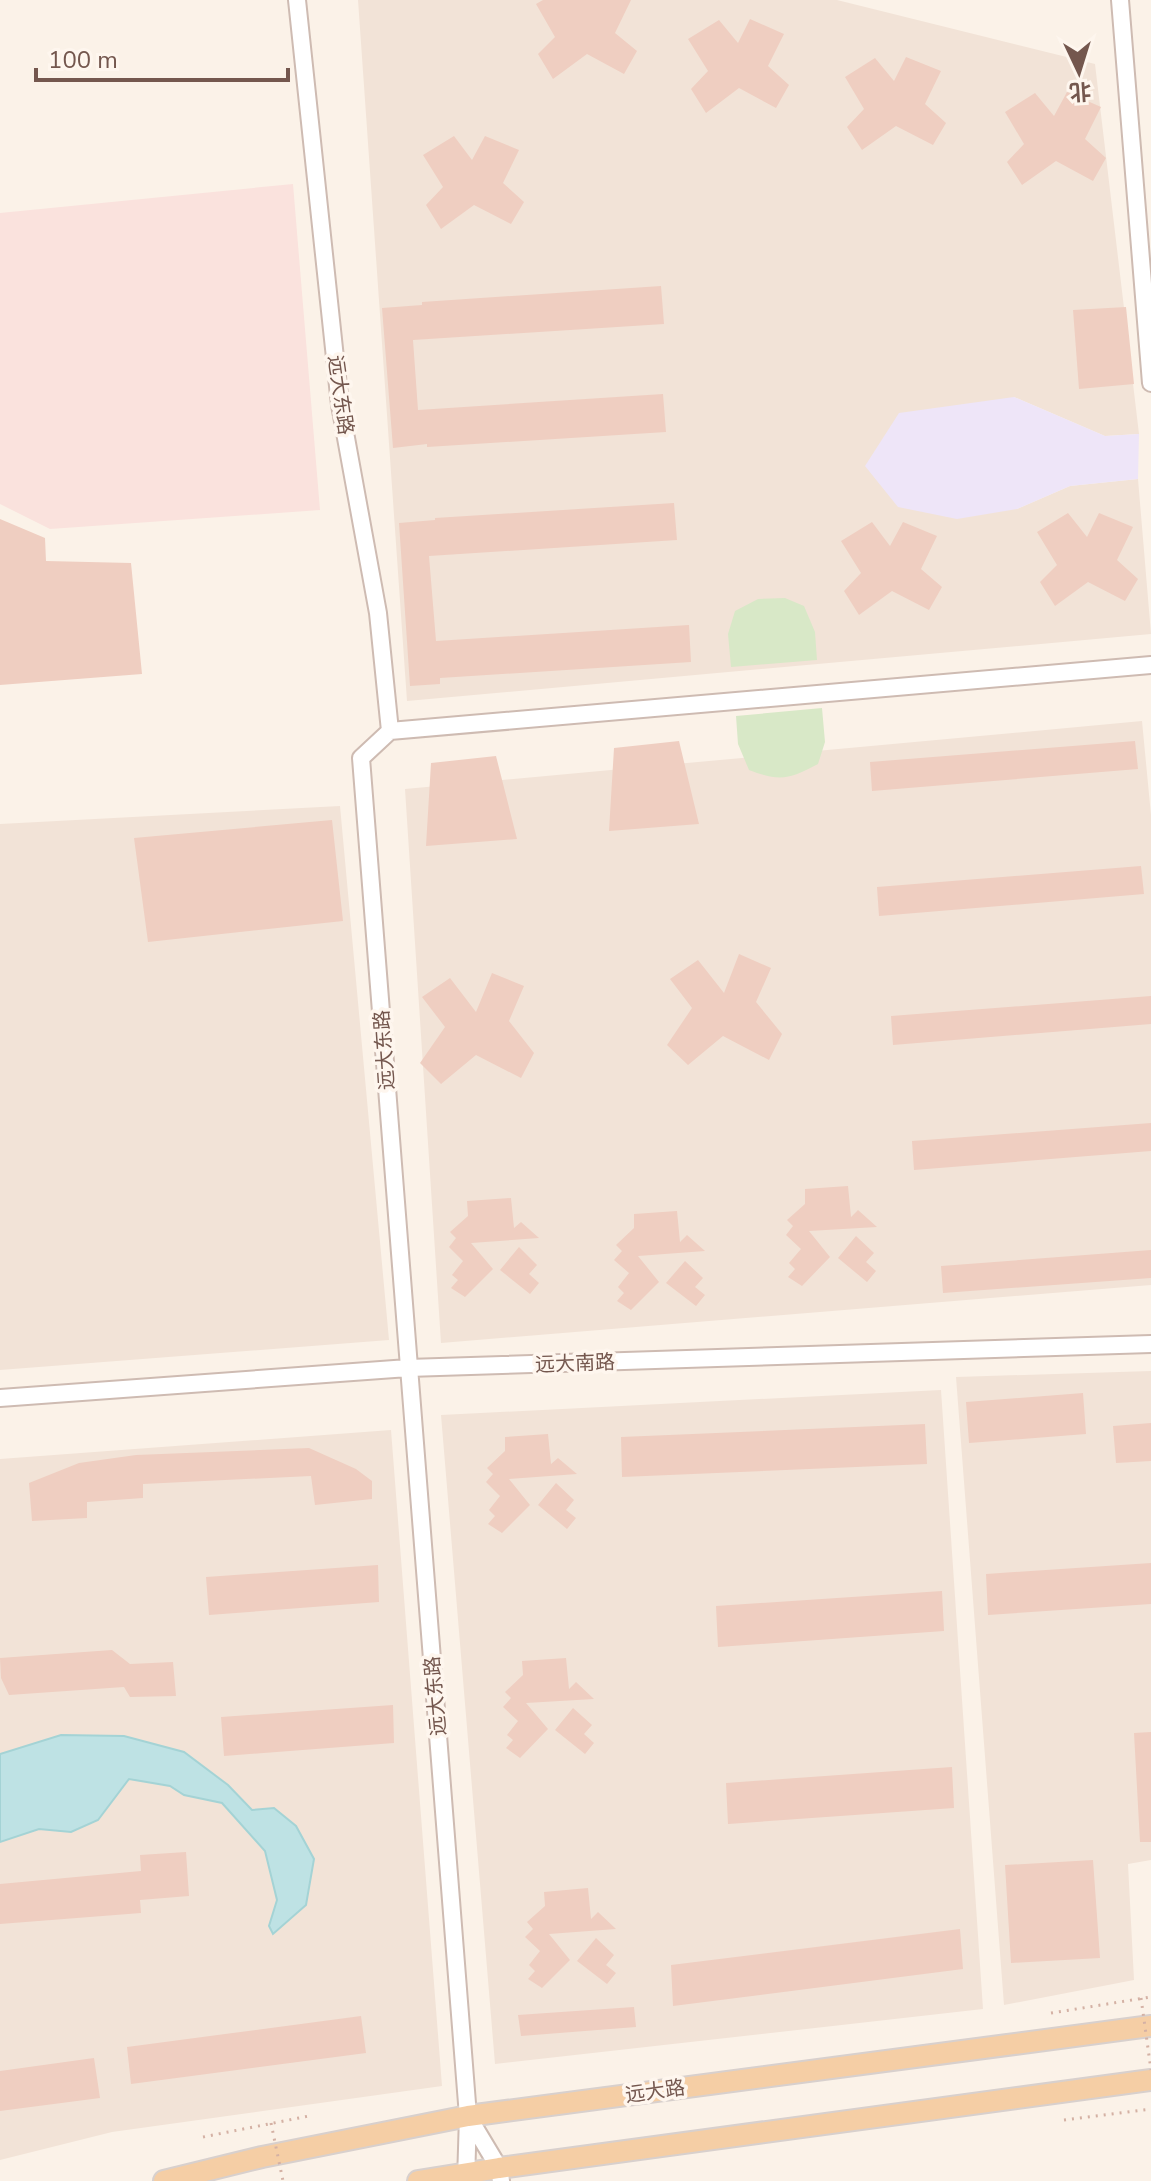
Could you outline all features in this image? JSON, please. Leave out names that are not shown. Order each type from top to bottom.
[{"type":"main road","name":"远大路","points":[[164,2181],[262,2157],[468,2116],[1151,2026]]},
{"type":"main road","points":[[418,2181],[500,2174],[1151,2080]]},
{"type":"street","name":"远大东路","points":[[297,0],[340,405],[378,613],[390,731],[361,758],[468,2116],[466,2177]]},
{"type":"street","points":[[1120,0],[1151,383]]},
{"type":"street","points":[[390,731],[1151,665]]},
{"type":"street","name":"远大南路","points":[[0,1398],[408,1368],[1151,1344]]},
{"type":"street","points":[[468,2116],[500,2174]]},
{"type":"path","points":[[1051,2013],[1151,1997]]},
{"type":"path","points":[[1141,1998],[1151,2070]]},
{"type":"path","points":[[1064,2120],[1151,2109]]},
{"type":"path","points":[[203,2137],[309,2116]]},
{"type":"path","points":[[271,2123],[283,2181]]},
{"type":"shaded area","points":[[358,0],[837,0],[1095,64],[1139,434],[1105,436],[1014,397],[1017,509],[1070,486],[1138,479],[1151,634],[407,701]]},
{"type":"shaded area","points":[[293,184],[320,510],[50,529],[0,504],[0,213]]},
{"type":"shaded area","points":[[1014,397],[1105,436],[1139,434],[1138,479],[1070,486],[1017,509],[957,519],[898,507],[865,466],[899,413]]},
{"type":"shaded area","points":[[1142,721],[1151,815],[1151,1285],[441,1343],[405,789]]},
{"type":"shaded area","points":[[340,806],[389,1340],[0,1370],[0,824]]},
{"type":"shaded area","points":[[1151,1371],[1151,1860],[1128,1864],[1134,1980],[1004,2005],[956,1377]]},
{"type":"shaded area","points":[[941,1390],[983,2009],[495,2064],[441,1415]]},
{"type":"shaded area","points":[[391,1430],[442,2086],[112,2132],[0,2160],[0,1459]]},
{"type":"green space","points":[[785,598],[804,606],[815,632],[817,660],[731,667],[728,634],[735,611],[758,599]]},
{"type":"green space","points":[[822,708],[825,742],[818,764],[785,777],[749,770],[738,744],[736,716]]},
{"type":"water","points":[[61,1735],[124,1736],[184,1752],[228,1785],[252,1810],[274,1808],[296,1826],[314,1859],[306,1905],[273,1934],[269,1926],[277,1900],[265,1851],[222,1803],[184,1795],[170,1786],[129,1779],[98,1820],[71,1832],[39,1829],[0,1842],[0,1754]]},
{"type":"building","points":[[543,0],[631,0],[615,33],[637,51],[624,74],[587,54],[553,79],[538,54],[555,37],[536,4]]},
{"type":"building","points":[[750,19],[784,34],[768,66],[789,85],[776,108],[739,88],[706,113],[691,89],[708,71],[688,39],[719,20],[738,43]]},
{"type":"building","points":[[906,57],[941,71],[925,104],[946,123],[933,145],[896,126],[862,150],[847,127],[864,109],[845,77],[875,58],[894,81]]},
{"type":"building","points":[[1067,92],[1101,107],[1085,139],[1106,158],[1093,181],[1056,161],[1022,185],[1007,162],[1024,144],[1005,112],[1035,93],[1054,116]]},
{"type":"building","points":[[454,136],[472,160],[485,136],[519,150],[503,183],[524,202],[511,224],[474,205],[441,229],[426,205],[443,187],[423,155]]},
{"type":"building","points":[[661,286],[664,324],[413,340],[418,410],[663,394],[666,432],[393,448],[382,308],[422,305],[422,302]]},
{"type":"building","points":[[1126,307],[1134,384],[1079,389],[1073,310]]},
{"type":"building","points":[[674,503],[677,540],[429,556],[436,641],[689,625],[691,662],[440,678],[440,684],[410,686],[399,523]]},
{"type":"building","points":[[1068,513],[1087,537],[1099,513],[1133,527],[1117,560],[1138,579],[1125,601],[1088,582],[1055,606],[1040,582],[1057,565],[1037,532]]},
{"type":"building","points":[[0,519],[45,538],[46,561],[131,563],[142,674],[0,685]]},
{"type":"building","points":[[872,522],[890,546],[903,522],[937,536],[921,569],[942,587],[929,610],[892,591],[859,615],[844,591],[861,573],[841,541]]},
{"type":"building","points":[[679,741],[699,824],[609,831],[614,748]]},
{"type":"building","points":[[1135,741],[1138,769],[872,791],[870,762]]},
{"type":"building","points":[[496,756],[517,839],[426,846],[431,763]]},
{"type":"building","points":[[332,820],[343,921],[148,942],[134,838]]},
{"type":"building","points":[[1141,866],[1144,894],[879,916],[877,887]]},
{"type":"building","points":[[739,954],[771,968],[756,1002],[782,1034],[769,1060],[723,1036],[688,1065],[667,1045],[692,1008],[670,979],[698,960],[724,993]]},
{"type":"building","points":[[492,973],[524,986],[509,1021],[534,1053],[521,1078],[476,1055],[441,1084],[420,1063],[445,1027],[422,997],[450,978],[476,1012]]},
{"type":"building","points":[[1151,996],[1151,1024],[893,1045],[891,1016]]},
{"type":"building","points":[[1151,1123],[1151,1151],[914,1170],[912,1141]]},
{"type":"building","points":[[848,1186],[851,1217],[858,1210],[877,1227],[809,1231],[830,1257],[802,1286],[788,1277],[795,1269],[789,1263],[801,1249],[786,1235],[793,1226],[787,1220],[805,1204],[805,1189]]},
{"type":"building","points":[[511,1198],[514,1228],[521,1222],[539,1238],[471,1243],[493,1269],[465,1297],[451,1288],[458,1280],[452,1275],[463,1261],[449,1247],[456,1238],[450,1232],[468,1216],[467,1201]]},
{"type":"building","points":[[677,1211],[680,1242],[687,1235],[705,1251],[638,1256],[659,1282],[631,1310],[617,1301],[624,1293],[618,1287],[629,1273],[614,1260],[622,1251],[616,1245],[634,1228],[634,1214]]},
{"type":"building","points":[[856,1236],[874,1253],[866,1262],[876,1271],[867,1282],[838,1258]]},
{"type":"building","points":[[519,1247],[537,1265],[529,1274],[539,1283],[530,1294],[500,1270]]},
{"type":"building","points":[[1151,1250],[1151,1278],[943,1293],[941,1266]]},
{"type":"building","points":[[685,1261],[703,1278],[695,1287],[705,1295],[696,1306],[666,1283]]},
{"type":"building","points":[[1083,1393],[1086,1434],[969,1443],[966,1402]]},
{"type":"building","points":[[1151,1423],[1151,1461],[1116,1463],[1113,1426]]},
{"type":"building","points":[[925,1424],[927,1464],[622,1477],[621,1437]]},
{"type":"building","points":[[548,1434],[551,1464],[558,1458],[577,1474],[509,1479],[530,1505],[502,1533],[488,1524],[495,1516],[489,1510],[500,1496],[486,1482],[493,1474],[487,1468],[505,1451],[505,1437]]},
{"type":"building","points":[[309,1448],[356,1469],[372,1481],[372,1499],[315,1505],[311,1476],[143,1484],[143,1498],[87,1502],[87,1518],[32,1521],[29,1483],[79,1463],[136,1455]]},
{"type":"building","points":[[556,1483],[574,1500],[566,1510],[576,1518],[567,1529],[538,1505]]},
{"type":"building","points":[[1151,1563],[1151,1604],[988,1615],[986,1574]]},
{"type":"building","points":[[378,1565],[379,1602],[209,1615],[206,1577]]},
{"type":"building","points":[[942,1591],[944,1631],[718,1647],[716,1606]]},
{"type":"building","points":[[112,1650],[130,1664],[173,1662],[176,1696],[130,1697],[124,1687],[9,1695],[1,1678],[0,1658]]},
{"type":"building","points":[[566,1658],[569,1689],[576,1682],[594,1699],[526,1703],[548,1729],[520,1758],[506,1748],[513,1740],[507,1735],[518,1721],[503,1707],[511,1698],[505,1692],[523,1675],[522,1661]]},
{"type":"building","points":[[393,1705],[394,1743],[224,1756],[221,1717]]},
{"type":"building","points":[[573,1708],[592,1725],[584,1734],[594,1743],[585,1754],[555,1730]]},
{"type":"building","points":[[1151,1732],[1151,1842],[1140,1842],[1134,1733]]},
{"type":"building","points":[[952,1767],[954,1808],[728,1824],[726,1783]]},
{"type":"building","points":[[186,1852],[189,1896],[140,1900],[141,1913],[0,1924],[0,1884],[141,1871],[140,1855]]},
{"type":"building","points":[[1093,1860],[1100,1958],[1011,1963],[1005,1865]]},
{"type":"building","points":[[588,1888],[591,1919],[598,1912],[616,1929],[549,1934],[570,1960],[542,1988],[528,1979],[535,1971],[529,1965],[540,1951],[525,1937],[533,1929],[527,1922],[545,1906],[544,1892]]},
{"type":"building","points":[[960,1929],[963,1969],[673,2006],[671,1965]]},
{"type":"building","points":[[596,1938],[614,1955],[606,1965],[616,1973],[607,1984],[577,1961]]},
{"type":"building","points":[[634,2007],[636,2027],[521,2036],[518,2015]]},
{"type":"building","points":[[361,2016],[366,2053],[131,2084],[127,2047]]},
{"type":"building","points":[[94,2058],[100,2098],[0,2111],[0,2071]]}]
